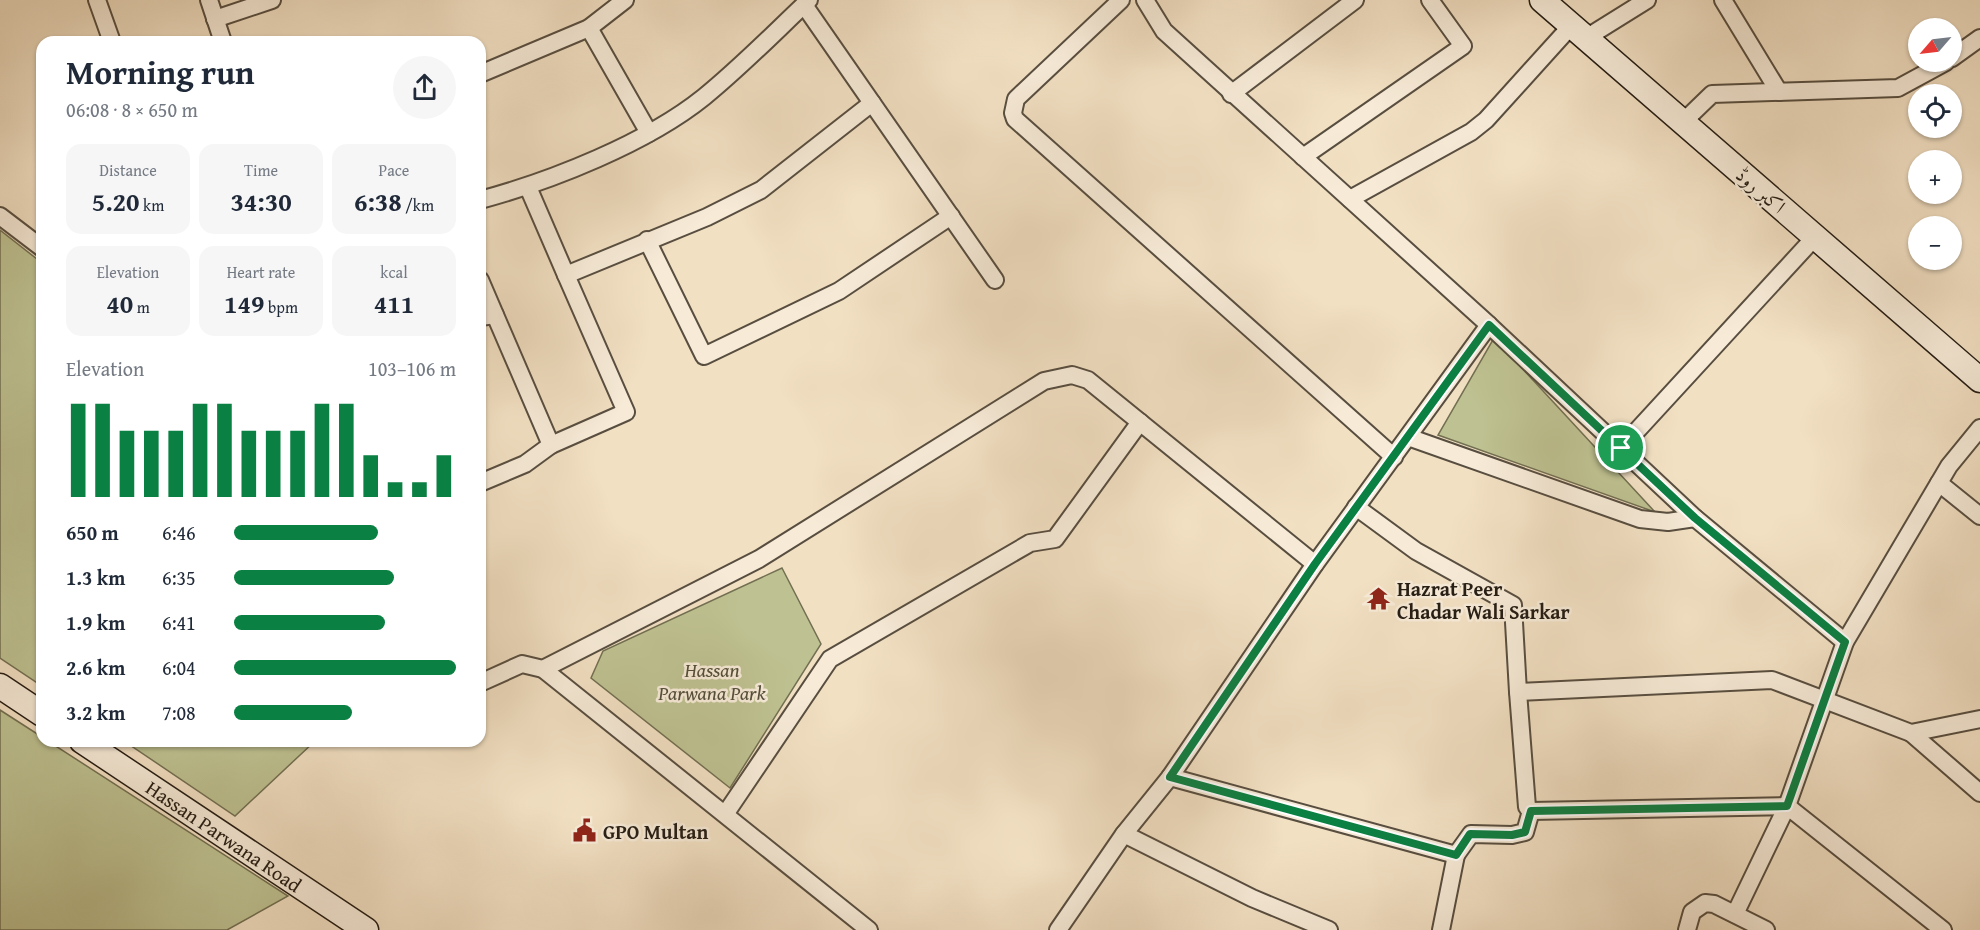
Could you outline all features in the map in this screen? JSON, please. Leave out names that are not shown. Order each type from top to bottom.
[{"type":"main road","name":"اکبر روڈ","points":[[1542,0],[1980,380]]},
{"type":"main road","points":[[0,686],[36,710]]},
{"type":"main road","name":"Hassan Parwana Road","points":[[91,747],[366,930]]},
{"type":"street","points":[[97,0],[109,36]]},
{"type":"street","points":[[209,0],[221,36]]},
{"type":"street","points":[[216,19],[272,0]]},
{"type":"street","points":[[486,71],[589,28],[625,0]]},
{"type":"street","points":[[1121,0],[1016,99],[1013,113],[1016,119],[1394,457]]},
{"type":"street","points":[[1144,0],[1164,31],[1231,94],[1489,325],[1695,518],[1845,642]]},
{"type":"street","points":[[1231,94],[1355,0]]},
{"type":"street","points":[[1303,157],[1462,46],[1430,0]]},
{"type":"street","points":[[1350,199],[1471,132],[1579,32],[1647,0]]},
{"type":"street","points":[[1724,0],[1779,92]]},
{"type":"street","points":[[486,198],[528,187],[649,133],[703,98],[807,2],[872,103],[995,279]]},
{"type":"street","points":[[589,28],[649,133]]},
{"type":"street","points":[[1962,51],[1980,38]]},
{"type":"street","points":[[1682,123],[1712,94],[1898,88],[1928,72]]},
{"type":"street","points":[[566,275],[707,217],[761,190],[872,103]]},
{"type":"street","points":[[486,480],[525,464],[551,445],[626,412],[528,187]]},
{"type":"street","points":[[0,216],[36,244]]},
{"type":"street","points":[[647,240],[704,356],[839,291],[951,216]]},
{"type":"street","points":[[1621,448],[1815,237]]},
{"type":"street","points":[[488,316],[551,445]]},
{"type":"street","points":[[1058,930],[1124,834],[1170,777],[1315,564],[1489,325]]},
{"type":"street","points":[[543,669],[759,559],[1044,381],[1072,375],[1088,380],[1315,564]]},
{"type":"street","points":[[726,813],[830,659],[1030,543],[1055,539],[1140,422]]},
{"type":"street","points":[[1735,914],[1787,806],[1827,702],[1845,642],[1949,466],[1980,428]]},
{"type":"street","points":[[1408,437],[1640,519],[1668,522],[1695,518]]},
{"type":"street","points":[[1939,483],[1980,516]]},
{"type":"street","points":[[1356,507],[1416,551],[1500,595],[1513,605],[1527,807],[1531,811],[1787,806],[1943,930]]},
{"type":"street","points":[[486,680],[522,664],[543,669],[726,813],[869,930]]},
{"type":"street","points":[[1518,692],[1772,680],[1911,732],[1980,793]]},
{"type":"street","points":[[1911,732],[1980,719]]},
{"type":"street","points":[[1170,777],[1456,855]]},
{"type":"street","points":[[1441,930],[1456,855],[1470,834],[1512,835],[1525,832],[1531,811]]},
{"type":"street","points":[[1124,834],[1252,898],[1329,930]]},
{"type":"street","points":[[1687,930],[1692,912],[1705,903],[1714,904],[1766,930]]},
{"type":"green space","points":[[0,230],[36,258],[36,682],[0,658]]},
{"type":"green space","points":[[1494,338],[1655,512],[1438,435]]},
{"type":"green space","name":"Hassan Parwana Park","points":[[782,568],[821,644],[730,788],[591,678],[603,651]]},
{"type":"green space","points":[[0,710],[36,733],[36,747],[57,747],[288,896],[227,930],[0,930]]},
{"type":"green space","points":[[133,747],[309,747],[235,816]]},
{"type":"place","name":"Hazrat Peer Chadar Wali Sarkar","points":[[1379,599]]},
{"type":"place","name":"GPO Multan","points":[[585,831]]},
{"type":"route","points":[[1489,325],[1621,448],[1695,518],[1845,642],[1827,702],[1787,806],[1531,811],[1525,832],[1512,835],[1470,834],[1456,855],[1405,839],[1269,805],[1170,777],[1315,564],[1489,325]]}]
